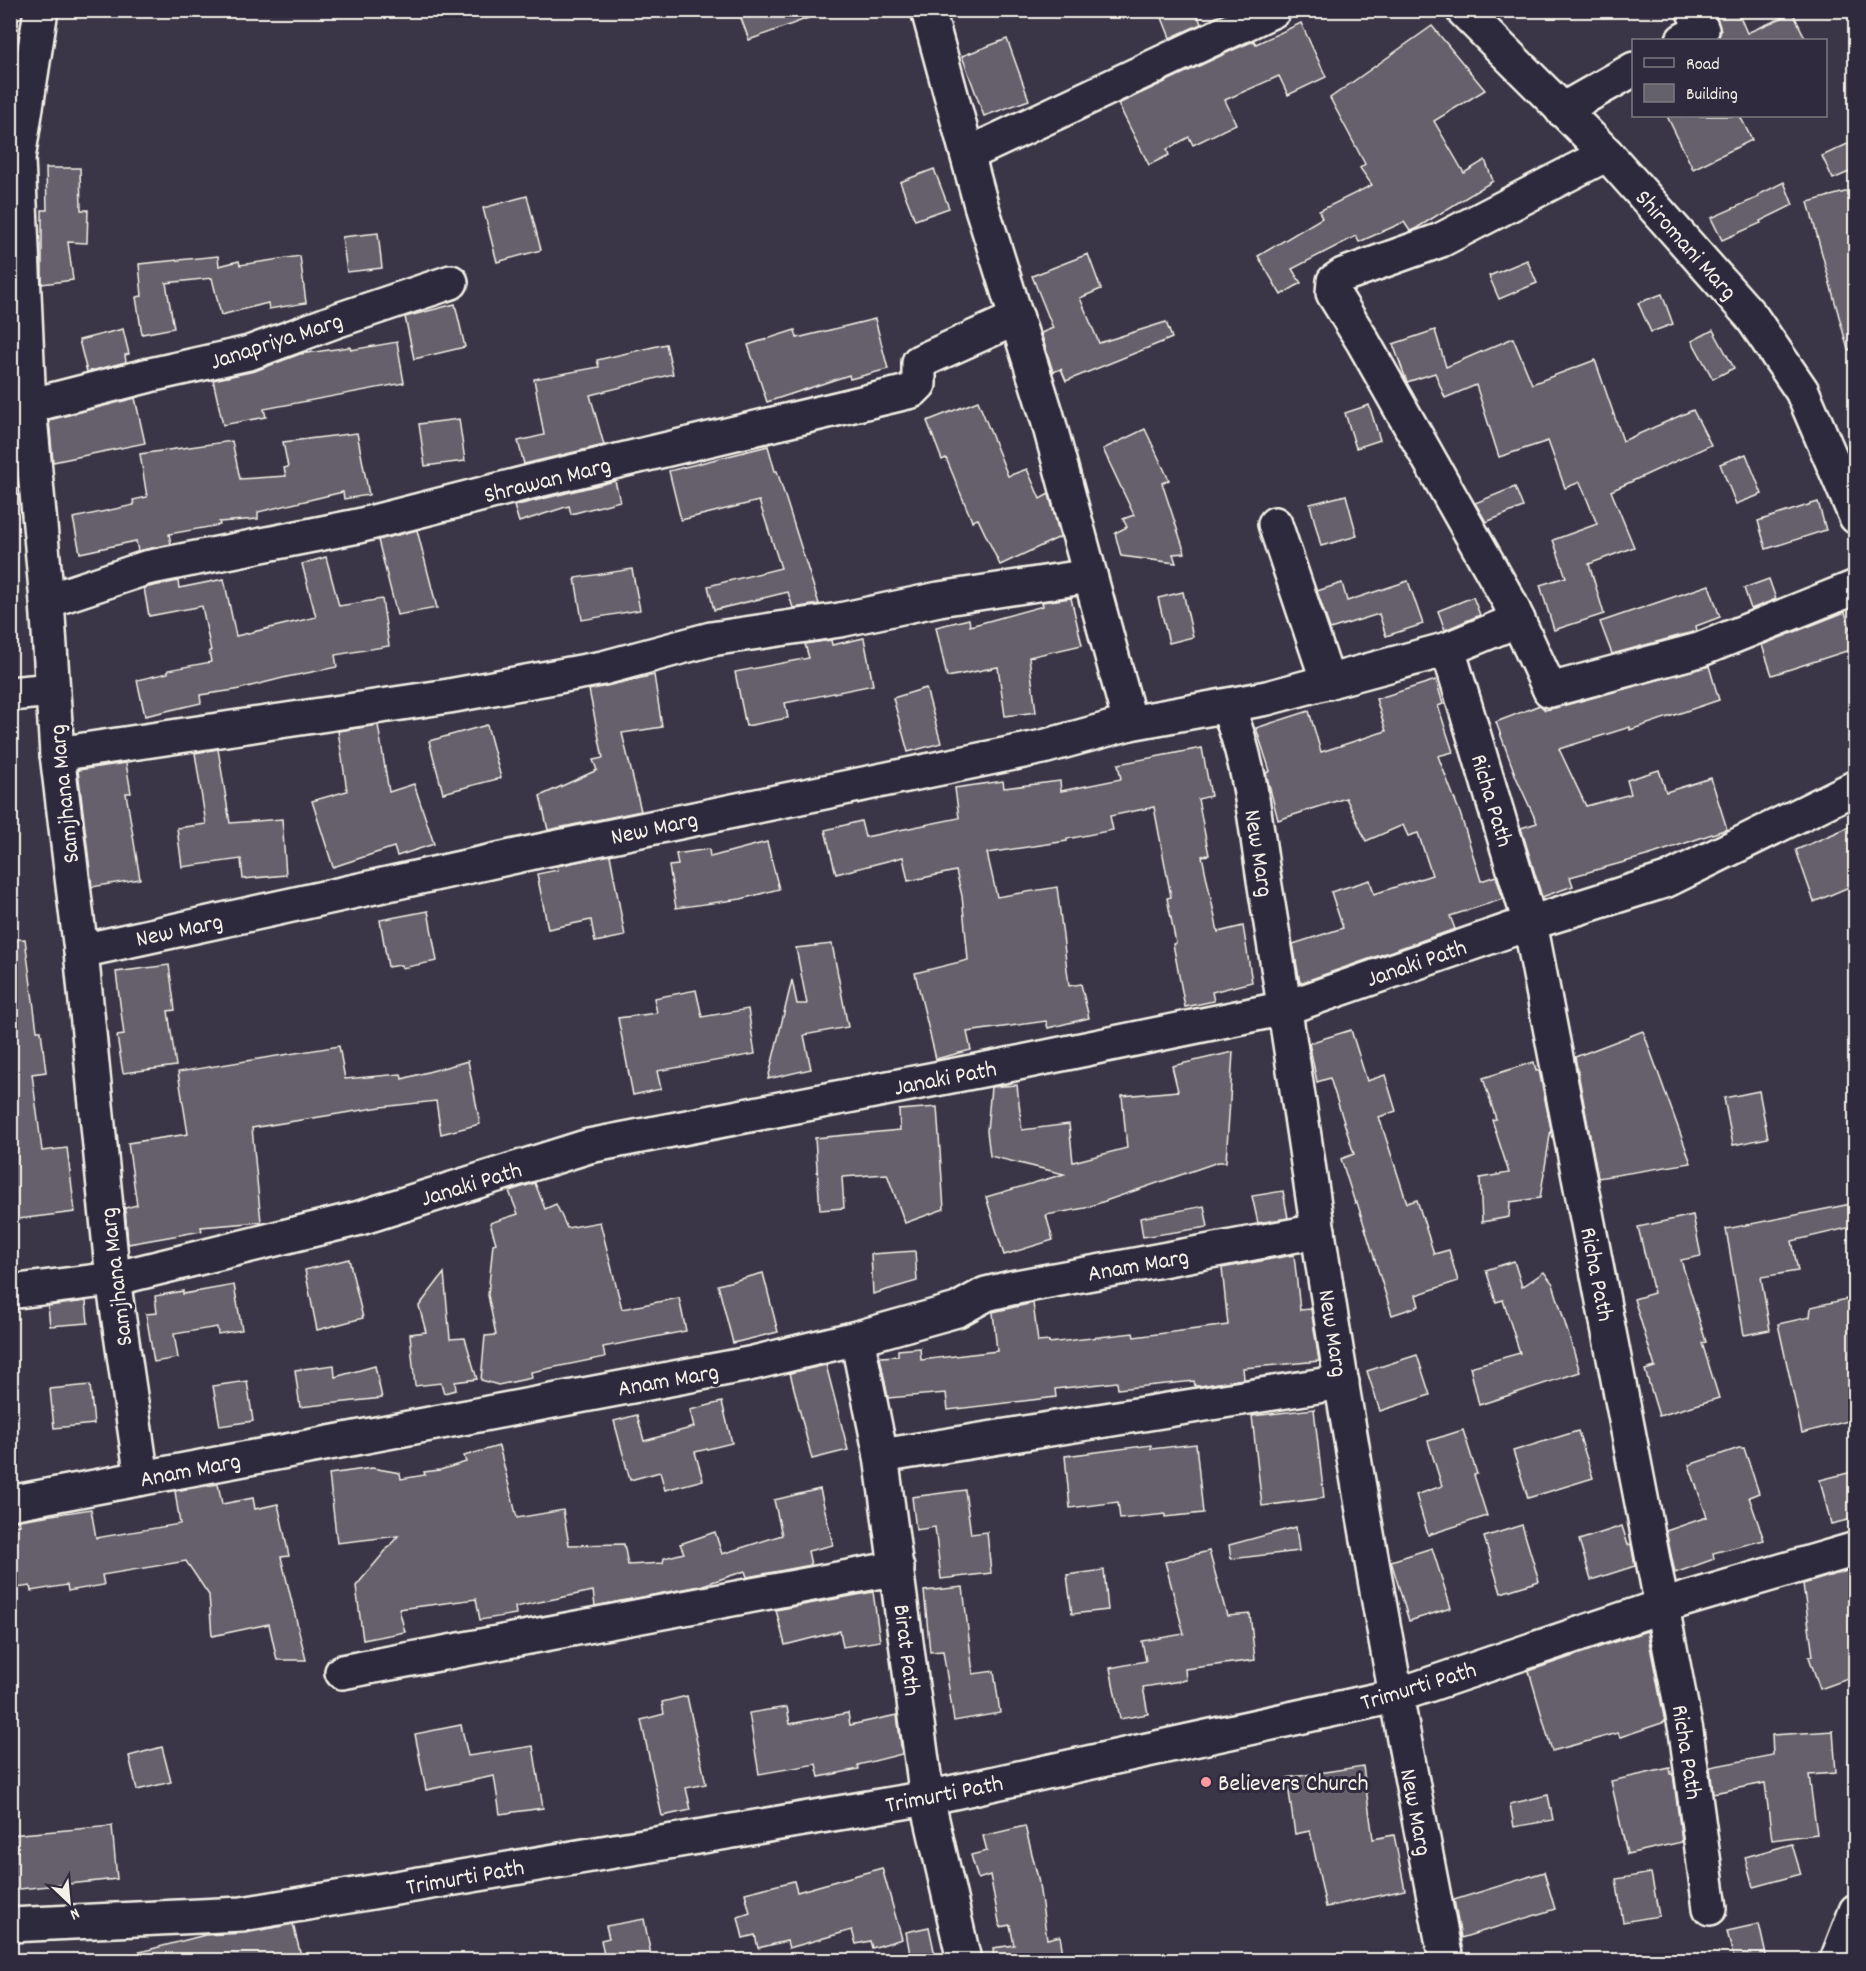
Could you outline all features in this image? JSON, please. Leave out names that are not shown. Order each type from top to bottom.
[{"type":"street","name":"Samjhana Marg","points":[[41,10],[18,159],[29,406],[47,600],[57,754],[81,951],[113,1279],[142,1478]]},
{"type":"street","points":[[928,10],[981,205],[1047,416],[1130,723]]},
{"type":"street","points":[[968,154],[1274,10]]},
{"type":"street","name":"Shiromani Marg","points":[[1463,10],[1607,154],[1751,316],[1802,391],[1856,518]]},
{"type":"street","points":[[1685,39],[1702,30],[1693,10]]},
{"type":"street","points":[[1562,110],[1632,70]]},
{"type":"street","points":[[1607,154],[1441,240],[1343,275],[1334,281],[1333,293],[1362,339],[1518,620],[1550,690],[1699,650],[1856,587]]},
{"type":"street","name":"Janapriya Marg","points":[[29,406],[150,375],[249,354],[338,320],[451,282]]},
{"type":"street","name":"Shrawan Marg","points":[[47,600],[146,568],[358,526],[538,480],[912,391],[919,384],[919,362],[1017,318]]},
{"type":"street","points":[[1275,524],[1328,681]]},
{"type":"street","points":[[57,754],[448,696],[603,668],[711,639],[840,620],[939,599],[1090,576]]},
{"type":"street","name":"New Marg","points":[[81,951],[550,849],[1043,747],[1130,723],[1267,698],[1448,649],[1518,620]]},
{"type":"street","name":"Richa Path","points":[[1448,649],[1530,923],[1686,1731],[1710,1908]]},
{"type":"street","points":[[10,694],[52,690]]},
{"type":"street","name":"New Marg","points":[[1227,705],[1236,728],[1248,783],[1342,1382],[1395,1696],[1446,1960]]},
{"type":"street","name":"Janaki Path","points":[[10,1292],[113,1279],[360,1218],[590,1146],[1013,1064],[1285,1008],[1530,923],[1667,880],[1856,787]]},
{"type":"street","name":"Anam Marg","points":[[10,1503],[749,1364],[857,1338],[957,1310],[986,1294],[1011,1288],[1318,1231]]},
{"type":"street","name":"Birat Path","points":[[857,1338],[881,1456],[927,1798],[964,1960]]},
{"type":"street","points":[[881,1456],[1342,1382]]},
{"type":"street","name":"Trimurti Path","points":[[10,1925],[242,1914],[927,1798],[1395,1696],[1662,1606],[1856,1549]]},
{"type":"street","points":[[342,1672],[897,1568]]},
{"type":"street","points":[[1837,1960],[1856,1911]]},
{"type":"building","points":[[738,10],[821,10],[822,13],[749,40]]},
{"type":"building","points":[[1159,10],[1196,10],[1201,24],[1170,38]]},
{"type":"building","points":[[1714,10],[1737,10],[1747,33],[1793,13],[1806,39],[1717,39],[1721,31]]},
{"type":"building","points":[[1301,23],[1326,77],[1288,95],[1279,76],[1225,100],[1236,124],[1193,145],[1189,137],[1167,149],[1169,155],[1149,165],[1118,104],[1235,49],[1254,41],[1256,44]]},
{"type":"building","points":[[1432,26],[1485,90],[1434,121],[1464,173],[1485,160],[1493,181],[1415,229],[1410,231],[1404,222],[1359,242],[1356,236],[1292,269],[1301,283],[1281,295],[1258,256],[1322,218],[1319,211],[1372,185],[1360,168],[1365,164],[1330,98]]},
{"type":"building","points":[[1007,39],[1029,100],[984,116],[962,56]]},
{"type":"building","points":[[1667,117],[1740,117],[1752,140],[1693,169]]},
{"type":"building","points":[[1856,140],[1856,169],[1833,179],[1822,156]]},
{"type":"building","points":[[46,168],[80,168],[81,210],[88,210],[87,243],[68,242],[73,280],[42,284],[42,210],[47,210]]},
{"type":"building","points":[[934,169],[949,208],[915,220],[900,182]]},
{"type":"building","points":[[1784,182],[1793,205],[1760,221],[1761,223],[1722,240],[1711,218],[1759,197],[1758,195]]},
{"type":"building","points":[[1856,189],[1856,349],[1848,350],[1808,202]]},
{"type":"building","points":[[527,196],[541,250],[497,262],[483,208]]},
{"type":"building","points":[[378,233],[382,268],[347,272],[342,237]]},
{"type":"building","points":[[1088,254],[1101,289],[1080,298],[1099,343],[1166,322],[1172,338],[1066,381],[1061,369],[1053,372],[1041,333],[1053,328],[1032,276]]},
{"type":"building","points":[[218,256],[219,266],[239,261],[240,265],[300,256],[306,303],[269,309],[268,303],[221,315],[212,278],[166,283],[174,328],[142,334],[136,297],[142,296],[139,264]]},
{"type":"building","points":[[1527,260],[1537,283],[1499,299],[1489,276]]},
{"type":"building","points":[[1662,294],[1673,324],[1651,332],[1638,303]]},
{"type":"building","points":[[455,304],[465,347],[414,359],[405,317]]},
{"type":"building","points":[[875,319],[888,369],[850,379],[849,375],[767,402],[748,345],[795,330],[797,338]]},
{"type":"building","points":[[123,329],[129,354],[125,355],[126,362],[87,372],[79,340]]},
{"type":"building","points":[[1435,330],[1446,367],[1513,338],[1532,384],[1595,360],[1623,441],[1693,410],[1711,445],[1611,491],[1634,547],[1589,564],[1604,614],[1554,630],[1540,585],[1566,577],[1553,540],[1597,524],[1580,482],[1565,488],[1548,441],[1499,457],[1476,385],[1445,398],[1435,373],[1407,382],[1393,344]]},
{"type":"building","points":[[1713,330],[1734,368],[1713,379],[1692,341]]},
{"type":"building","points":[[397,342],[404,383],[264,409],[266,417],[223,425],[213,380],[255,371],[300,354],[350,347],[351,350]]},
{"type":"building","points":[[666,344],[673,374],[590,395],[604,445],[524,464],[518,441],[544,435],[534,379],[599,367],[597,360]]},
{"type":"building","points":[[135,398],[145,443],[53,462],[49,420]]},
{"type":"building","points":[[978,401],[1008,476],[1027,469],[1040,499],[1049,494],[1060,537],[1000,565],[978,519],[972,521],[946,458],[942,460],[927,421]]},
{"type":"building","points":[[1369,405],[1380,440],[1356,448],[1345,413]]},
{"type":"building","points":[[459,419],[465,461],[425,466],[419,424]]},
{"type":"building","points":[[1145,429],[1169,480],[1162,483],[1185,553],[1173,554],[1176,563],[1121,556],[1115,533],[1127,527],[1123,519],[1134,515],[1103,449]]},
{"type":"building","points":[[357,433],[369,495],[344,499],[343,492],[258,512],[258,519],[219,522],[220,525],[169,534],[171,544],[138,551],[136,541],[80,553],[73,518],[134,505],[133,500],[147,497],[140,454],[232,441],[240,479],[286,476],[284,468],[288,467],[283,442]]},
{"type":"building","points":[[768,446],[819,604],[793,608],[788,592],[714,610],[708,586],[781,568],[759,501],[681,520],[669,471]]},
{"type":"building","points":[[1746,454],[1762,494],[1736,504],[1720,464]]},
{"type":"building","points":[[615,481],[620,501],[571,514],[569,506],[519,522],[514,506]]},
{"type":"building","points":[[1515,487],[1523,507],[1486,522],[1475,503]]},
{"type":"building","points":[[1346,495],[1357,536],[1321,546],[1310,504]]},
{"type":"building","points":[[1818,502],[1826,530],[1766,549],[1758,521]]},
{"type":"building","points":[[417,530],[437,608],[397,615],[378,540]]},
{"type":"building","points":[[326,557],[339,606],[382,599],[389,646],[335,655],[337,667],[235,690],[200,695],[201,703],[145,716],[137,680],[168,673],[168,670],[211,662],[209,651],[211,651],[202,606],[149,616],[144,588],[178,581],[179,588],[224,579],[236,636],[316,617],[302,564]]},
{"type":"building","points":[[632,569],[640,610],[582,620],[575,578]]},
{"type":"building","points":[[1769,579],[1776,599],[1751,609],[1744,588]]},
{"type":"building","points":[[1408,581],[1423,624],[1386,636],[1379,614],[1330,629],[1317,591],[1342,583],[1347,601]]},
{"type":"building","points":[[1709,585],[1720,617],[1696,626],[1697,631],[1612,654],[1600,622]]},
{"type":"building","points":[[1183,592],[1193,637],[1169,643],[1158,598]]},
{"type":"building","points":[[1473,597],[1480,615],[1445,630],[1438,611]]},
{"type":"building","points":[[1071,598],[1082,645],[1029,657],[1036,712],[1005,716],[998,667],[947,677],[936,627],[969,619],[970,626],[1043,606],[1042,602]]},
{"type":"building","points":[[1845,612],[1856,648],[1772,675],[1762,645]]},
{"type":"building","points":[[864,638],[873,685],[785,703],[788,718],[746,726],[735,672],[809,658],[805,644],[831,640],[832,645]]},
{"type":"building","points":[[1709,666],[1719,700],[1630,730],[1630,727],[1559,749],[1586,806],[1631,794],[1627,780],[1659,770],[1666,792],[1711,778],[1727,829],[1650,855],[1570,877],[1573,886],[1542,897],[1521,828],[1537,823],[1516,777],[1496,722],[1540,705],[1545,710],[1555,708]]},
{"type":"building","points":[[654,675],[662,727],[622,733],[641,811],[548,830],[540,796],[597,770],[593,760],[603,758],[589,690]]},
{"type":"building","points":[[1436,680],[1443,704],[1438,706],[1453,752],[1438,756],[1460,813],[1481,881],[1496,876],[1503,899],[1450,916],[1455,929],[1300,983],[1293,944],[1343,928],[1331,892],[1370,880],[1374,894],[1432,875],[1418,833],[1408,836],[1403,825],[1366,841],[1346,798],[1278,820],[1266,773],[1270,771],[1256,728],[1309,711],[1321,752],[1386,731],[1376,699]]},
{"type":"building","points":[[926,688],[941,743],[908,752],[893,698]]},
{"type":"building","points":[[378,725],[389,792],[414,784],[434,844],[397,856],[394,847],[333,867],[312,801],[347,791],[338,731]]},
{"type":"building","points":[[487,725],[501,778],[443,793],[429,741]]},
{"type":"building","points":[[1202,748],[1211,796],[1198,799],[1209,855],[1202,856],[1218,932],[1243,926],[1252,982],[1212,992],[1214,1001],[1185,1007],[1167,898],[1171,897],[1154,807],[1110,816],[1113,830],[1067,839],[1067,841],[987,853],[997,897],[1057,887],[1069,986],[1081,984],[1089,1018],[1048,1028],[1046,1021],[967,1032],[971,1050],[936,1059],[915,973],[968,960],[962,896],[956,871],[908,881],[903,857],[836,874],[825,830],[861,821],[865,837],[959,818],[955,788],[1003,781],[1004,788],[1060,781],[1061,791],[1121,779],[1118,764]]},
{"type":"building","points":[[218,749],[230,823],[282,819],[286,875],[243,879],[241,859],[182,867],[177,828],[206,824],[195,753]]},
{"type":"building","points":[[126,763],[131,793],[126,793],[140,879],[92,887],[78,770]]},
{"type":"building","points":[[1856,824],[1856,884],[1814,902],[1796,850]]},
{"type":"building","points":[[767,842],[779,889],[741,899],[676,908],[669,866],[678,865],[676,854],[709,849],[710,857]]},
{"type":"building","points":[[610,855],[625,936],[595,942],[591,920],[548,929],[537,874],[558,870],[557,866]]},
{"type":"building","points":[[428,911],[437,961],[402,968],[401,965],[388,967],[380,920]]},
{"type":"building","points":[[25,939],[37,1031],[41,1031],[46,1072],[32,1074],[42,1151],[67,1148],[75,1212],[10,1220],[10,940]]},
{"type":"building","points":[[832,944],[848,1027],[804,1035],[811,1069],[768,1079],[792,980],[797,1004],[807,1004],[796,948]]},
{"type":"building","points":[[169,965],[175,1010],[168,1011],[176,1066],[123,1073],[117,1036],[124,1035],[116,972]]},
{"type":"building","points":[[696,990],[702,1017],[748,1009],[755,1054],[657,1071],[661,1089],[633,1095],[618,1018],[657,1013],[654,998]]},
{"type":"building","points":[[1351,1030],[1367,1081],[1385,1075],[1396,1111],[1379,1117],[1407,1203],[1417,1200],[1434,1254],[1449,1250],[1458,1281],[1416,1295],[1419,1306],[1392,1315],[1357,1202],[1355,1203],[1341,1159],[1354,1154],[1330,1078],[1317,1082],[1309,1043]]},
{"type":"building","points":[[1643,1031],[1691,1163],[1598,1178],[1575,1057]]},
{"type":"building","points":[[339,1046],[345,1079],[401,1074],[402,1079],[468,1061],[480,1124],[441,1134],[436,1101],[381,1107],[252,1128],[261,1222],[201,1227],[202,1231],[128,1244],[125,1208],[137,1205],[128,1143],[188,1134],[178,1072]]},
{"type":"building","points":[[1233,1052],[1226,1162],[1218,1162],[1085,1208],[1046,1215],[1053,1240],[1004,1255],[986,1197],[1064,1174],[990,1156],[987,1131],[991,1087],[1017,1085],[1022,1130],[1069,1124],[1073,1162],[1127,1148],[1122,1096],[1178,1091],[1172,1066]]},
{"type":"building","points":[[1534,1062],[1536,1071],[1539,1070],[1551,1129],[1540,1198],[1510,1202],[1509,1217],[1482,1222],[1480,1178],[1509,1173],[1492,1120],[1496,1119],[1483,1078]]},
{"type":"building","points":[[1759,1091],[1768,1138],[1733,1145],[1724,1098]]},
{"type":"building","points":[[937,1107],[944,1209],[905,1223],[887,1174],[842,1177],[844,1208],[820,1210],[815,1138],[900,1130],[899,1110]]},
{"type":"building","points":[[535,1183],[545,1209],[556,1204],[567,1228],[600,1222],[622,1309],[679,1298],[686,1331],[603,1347],[605,1357],[531,1372],[532,1378],[498,1385],[481,1380],[485,1336],[496,1335],[488,1295],[493,1244],[496,1243],[490,1223],[518,1214],[509,1191]]},
{"type":"building","points":[[1283,1191],[1288,1218],[1258,1223],[1252,1196]]},
{"type":"building","points":[[1856,1203],[1856,1226],[1792,1241],[1798,1271],[1761,1277],[1770,1330],[1744,1335],[1726,1229]]},
{"type":"building","points":[[1204,1206],[1208,1227],[1143,1237],[1140,1218]]},
{"type":"building","points":[[1693,1215],[1701,1256],[1681,1260],[1706,1342],[1702,1343],[1719,1398],[1659,1416],[1645,1370],[1655,1367],[1634,1299],[1654,1293],[1638,1227]]},
{"type":"building","points":[[915,1251],[917,1281],[873,1294],[871,1254]]},
{"type":"building","points":[[1294,1255],[1300,1310],[1311,1309],[1319,1361],[1243,1368],[1244,1379],[1200,1386],[1195,1386],[1194,1381],[1118,1389],[1117,1382],[1055,1389],[1056,1397],[948,1410],[946,1393],[888,1398],[880,1357],[898,1356],[898,1350],[920,1348],[921,1360],[997,1351],[993,1312],[1033,1303],[1038,1342],[1049,1341],[1049,1343],[1133,1333],[1134,1337],[1228,1325],[1222,1268]]},
{"type":"building","points":[[349,1259],[363,1318],[317,1330],[305,1270]]},
{"type":"building","points":[[1514,1261],[1522,1287],[1544,1272],[1553,1284],[1580,1372],[1479,1405],[1470,1367],[1520,1353],[1503,1300],[1496,1302],[1486,1270]]},
{"type":"building","points":[[444,1273],[450,1339],[465,1338],[477,1379],[455,1382],[456,1390],[444,1393],[441,1383],[415,1386],[410,1334],[426,1332],[419,1306]]},
{"type":"building","points":[[763,1273],[778,1332],[733,1343],[718,1285]]},
{"type":"building","points":[[234,1285],[242,1330],[218,1334],[217,1327],[174,1334],[178,1358],[154,1362],[146,1314],[157,1313],[155,1296],[183,1291],[183,1294]]},
{"type":"building","points":[[1856,1297],[1856,1419],[1802,1433],[1778,1324],[1810,1317],[1811,1307]]},
{"type":"building","points":[[86,1301],[88,1323],[50,1326],[48,1306]]},
{"type":"building","points":[[1417,1355],[1430,1395],[1380,1411],[1367,1371]]},
{"type":"building","points":[[334,1365],[335,1377],[375,1366],[382,1398],[300,1407],[295,1370]]},
{"type":"building","points":[[826,1365],[848,1450],[812,1459],[790,1373]]},
{"type":"building","points":[[247,1381],[253,1421],[220,1426],[213,1386]]},
{"type":"building","points":[[90,1385],[94,1424],[54,1428],[50,1389]]},
{"type":"building","points":[[722,1402],[732,1443],[695,1452],[703,1480],[665,1490],[660,1472],[630,1480],[614,1421],[637,1415],[644,1441],[694,1427],[690,1410]]},
{"type":"building","points":[[1314,1409],[1324,1498],[1262,1506],[1252,1416]]},
{"type":"building","points":[[1463,1430],[1487,1516],[1428,1535],[1416,1495],[1442,1486],[1428,1441]]},
{"type":"building","points":[[1578,1431],[1593,1478],[1528,1498],[1513,1451]]},
{"type":"building","points":[[1196,1444],[1203,1513],[1120,1519],[1118,1502],[1070,1508],[1065,1456],[1151,1445],[1151,1449]]},
{"type":"building","points":[[499,1446],[517,1518],[563,1510],[569,1545],[624,1544],[628,1565],[663,1563],[664,1558],[684,1553],[680,1544],[715,1532],[722,1554],[782,1535],[774,1500],[820,1489],[833,1545],[808,1551],[811,1565],[747,1577],[745,1571],[700,1586],[595,1606],[593,1591],[515,1607],[516,1614],[480,1620],[476,1599],[399,1609],[405,1632],[363,1640],[356,1586],[398,1536],[337,1543],[329,1474],[372,1468],[400,1473],[401,1479],[425,1475],[424,1472],[466,1462],[464,1456]]},
{"type":"building","points":[[1744,1448],[1759,1493],[1749,1497],[1764,1540],[1713,1553],[1714,1559],[1675,1573],[1666,1531],[1707,1517],[1689,1465]]},
{"type":"building","points":[[1856,1471],[1856,1518],[1831,1524],[1820,1480]]},
{"type":"building","points":[[218,1484],[222,1504],[253,1498],[255,1509],[278,1504],[289,1556],[281,1557],[306,1660],[277,1660],[269,1624],[212,1636],[209,1595],[186,1561],[102,1575],[104,1585],[68,1591],[67,1585],[31,1591],[30,1586],[10,1589],[10,1526],[20,1525],[19,1520],[91,1509],[96,1538],[180,1524],[175,1491]]},
{"type":"building","points":[[965,1490],[971,1534],[987,1532],[991,1573],[941,1579],[935,1527],[916,1530],[912,1497]]},
{"type":"building","points":[[1522,1525],[1539,1581],[1501,1593],[1484,1537]]},
{"type":"building","points":[[1622,1526],[1628,1545],[1631,1544],[1635,1566],[1591,1580],[1579,1540]]},
{"type":"building","points":[[1296,1527],[1299,1551],[1231,1559],[1229,1545]]},
{"type":"building","points":[[1432,1548],[1451,1608],[1409,1621],[1391,1561]]},
{"type":"building","points":[[1209,1551],[1227,1616],[1250,1614],[1255,1660],[1185,1669],[1186,1680],[1143,1687],[1148,1714],[1120,1719],[1110,1668],[1146,1661],[1142,1641],[1184,1634],[1165,1562]]},
{"type":"building","points":[[1853,1569],[1856,1586],[1856,1676],[1820,1689],[1809,1657],[1813,1656],[1803,1584]]},
{"type":"building","points":[[1104,1570],[1108,1610],[1072,1614],[1067,1575]]},
{"type":"building","points":[[963,1587],[973,1674],[994,1671],[1000,1713],[954,1721],[943,1651],[930,1652],[924,1591]]},
{"type":"building","points":[[873,1592],[880,1641],[843,1647],[840,1631],[785,1645],[776,1610]]},
{"type":"building","points":[[1647,1631],[1665,1722],[1620,1737],[1618,1733],[1552,1751],[1529,1671]]},
{"type":"building","points":[[687,1696],[706,1784],[686,1788],[691,1810],[662,1816],[641,1720],[664,1714],[662,1702]]},
{"type":"building","points":[[787,1707],[790,1724],[848,1713],[850,1725],[897,1715],[902,1754],[858,1765],[859,1769],[819,1777],[816,1764],[759,1774],[749,1713]]},
{"type":"building","points":[[461,1725],[468,1756],[533,1746],[543,1808],[500,1814],[494,1776],[426,1790],[415,1734]]},
{"type":"building","points":[[1833,1731],[1836,1773],[1809,1775],[1817,1834],[1772,1840],[1765,1783],[1713,1793],[1710,1767],[1773,1755],[1772,1735]]},
{"type":"building","points":[[162,1747],[171,1782],[137,1790],[129,1756]]},
{"type":"building","points":[[1363,1766],[1373,1839],[1394,1835],[1405,1890],[1326,1907],[1310,1831],[1295,1834],[1287,1778]]},
{"type":"building","points":[[1670,1768],[1673,1774],[1682,1842],[1627,1854],[1611,1781]]},
{"type":"building","points":[[1548,1795],[1553,1820],[1514,1827],[1510,1804]]},
{"type":"building","points":[[112,1826],[117,1879],[10,1890],[10,1835]]},
{"type":"building","points":[[1025,1826],[1038,1878],[1047,1939],[1060,1936],[1064,1960],[994,1960],[993,1948],[1014,1945],[1010,1925],[1000,1927],[990,1875],[978,1879],[971,1855],[987,1851],[983,1836]]},
{"type":"building","points":[[1792,1844],[1801,1874],[1753,1887],[1745,1857]]},
{"type":"building","points":[[882,1868],[902,1939],[872,1948],[870,1941],[856,1944],[852,1930],[789,1948],[787,1941],[758,1948],[755,1935],[743,1938],[738,1917],[750,1913],[745,1893],[794,1881],[797,1892]]},
{"type":"building","points":[[1544,1872],[1555,1909],[1461,1938],[1454,1900]]},
{"type":"building","points":[[1651,1873],[1659,1916],[1623,1922],[1616,1879]]},
{"type":"building","points":[[644,1919],[652,1960],[605,1960],[601,1940],[609,1938],[606,1926]]},
{"type":"building","points":[[293,1924],[302,1960],[137,1960],[136,1953],[205,1935],[245,1933]]},
{"type":"building","points":[[1759,1924],[1767,1960],[1734,1960],[1727,1931]]},
{"type":"building","points":[[929,1927],[936,1960],[911,1960],[906,1932]]},
{"type":"place","name":"Believers Church","points":[[1206,1782]]}]
